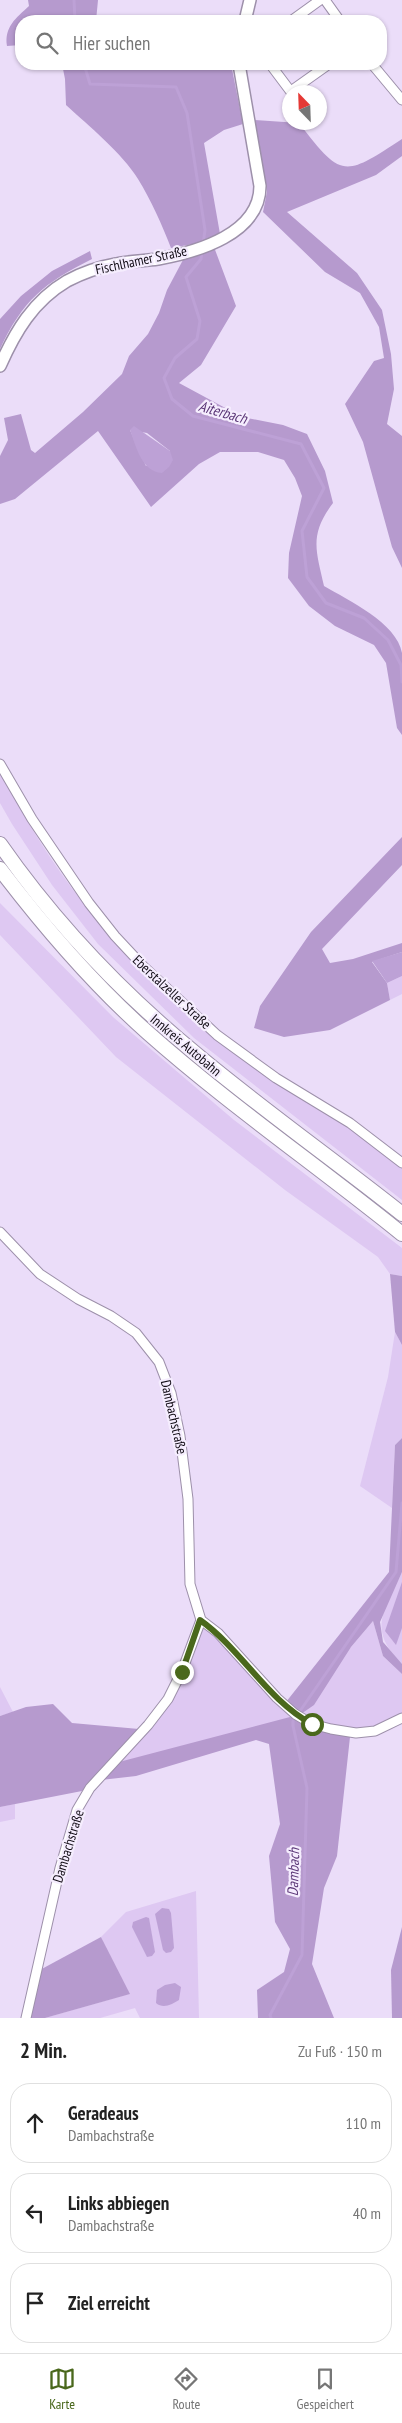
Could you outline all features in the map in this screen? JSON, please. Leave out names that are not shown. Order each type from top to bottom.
[{"type":"highway","name":"Innkreis Autobahn","points":[[0,844],[60,922],[154,1018],[234,1085],[402,1214]]},
{"type":"highway","name":"Innkreis Autobahn","points":[[0,870],[42,924],[93,980],[146,1031],[219,1093],[402,1234]]},
{"type":"main road","points":[[246,15],[250,0]]},
{"type":"main road","name":"Fischlhamer Straße","points":[[0,366],[20,327],[30,313],[52,292],[66,282],[98,268],[159,259],[196,248],[218,240],[239,229],[252,215],[260,196],[259,176],[239,70]]},
{"type":"street","points":[[299,15],[320,0]]},
{"type":"street","points":[[325,0],[336,15]]},
{"type":"street","points":[[274,70],[286,85]]},
{"type":"street","points":[[300,85],[321,70]]},
{"type":"street","points":[[377,70],[402,100]]},
{"type":"street","name":"Eberstalzeller Straße","points":[[0,764],[32,819],[89,903],[143,966],[217,1035],[276,1078],[350,1123],[402,1163]]},
{"type":"street","name":"Dambachstraße","points":[[0,1232],[40,1274],[136,1333],[161,1366],[171,1393],[180,1436],[188,1499],[190,1584],[200,1620],[182,1672],[168,1699],[148,1726],[90,1788],[77,1810],[60,1868],[26,2018]]},
{"type":"street","points":[[200,1620],[218,1633],[277,1698],[295,1714],[312,1724],[356,1733],[375,1731],[402,1718]]},
{"type":"shaded area","points":[[28,0],[98,0],[97,15],[20,15],[29,6]]},
{"type":"shaded area","points":[[15,20],[15,45],[7,46],[7,33]]},
{"type":"shaded area","points":[[63,70],[232,70],[243,124],[224,130],[204,143],[220,234],[193,244],[171,248],[152,204],[131,169],[105,140],[66,105]]},
{"type":"shaded area","points":[[255,120],[282,122],[282,130],[304,130],[335,163],[345,166],[355,165],[367,160],[402,139],[402,156],[376,175],[287,212],[357,273],[382,310],[391,354],[394,389],[387,424],[402,436],[402,568],[392,547],[363,442],[345,404],[374,361],[384,358],[379,327],[360,293],[325,272],[263,212],[267,192]]},
{"type":"shaded area","points":[[214,247],[236,306],[201,365],[179,383],[242,417],[283,425],[307,434],[325,471],[333,503],[320,524],[316,543],[324,586],[358,605],[381,622],[398,642],[402,653],[402,735],[397,728],[386,663],[374,645],[335,626],[309,606],[288,578],[289,553],[302,496],[295,478],[284,460],[258,452],[220,452],[199,464],[151,507],[98,431],[15,499],[0,504],[0,456],[8,440],[4,418],[21,414],[31,450],[35,453],[83,412],[122,374],[129,356],[148,334],[159,313],[167,290],[184,258]],"holes":[[[130,430],[147,433],[170,451],[146,466]]]},
{"type":"shaded area","points":[[90,251],[92,259],[48,285],[27,305],[17,318],[0,349],[0,319],[21,296],[52,271]]},
{"type":"shaded area","points":[[134,426],[170,451],[173,460],[162,473],[155,472],[149,468],[141,458],[130,430]]},
{"type":"shaded area","points":[[0,771],[48,854],[76,894],[106,932],[139,968],[173,1002],[248,1063],[365,1139],[402,1166],[402,1200],[194,1038],[98,944],[52,885],[0,803]]},
{"type":"shaded area","points":[[402,837],[402,865],[322,949],[330,963],[353,959],[402,943],[402,952],[372,962],[387,983],[390,1000],[330,1030],[284,1037],[254,1028],[260,1006],[311,932]]},
{"type":"shaded area","points":[[0,903],[113,1017],[234,1120],[402,1248],[402,1276],[390,1274],[378,1257],[285,1190],[116,1057],[0,935]]},
{"type":"shaded area","points":[[402,952],[402,976],[387,983],[372,961]]},
{"type":"shaded area","points":[[402,976],[402,994],[390,1000],[387,983]]},
{"type":"shaded area","points":[[390,1274],[402,1276],[402,1345],[395,1332]]},
{"type":"shaded area","points":[[395,1332],[402,1345],[402,1438],[395,1445],[392,1508],[360,1486],[388,1377]]},
{"type":"shaded area","points":[[402,1438],[402,1572],[380,1622],[383,1642],[402,1664],[402,1674],[383,1656],[373,1621],[351,1647],[314,1705],[301,1714],[286,1702],[389,1572],[395,1445]]},
{"type":"shaded area","points":[[402,1572],[402,1664],[391,1652],[385,1640],[382,1620],[389,1598]]},
{"type":"shaded area","points":[[402,1582],[402,1628],[396,1645],[385,1631]]},
{"type":"shaded area","points":[[205,1617],[286,1702],[351,1647],[373,1621],[383,1656],[402,1674],[402,1722],[390,1730],[350,1737],[317,1728],[119,1762],[185,1676]]},
{"type":"shaded area","points":[[0,1687],[13,1712],[0,1716]]},
{"type":"shaded area","points":[[53,1704],[72,1723],[139,1729],[82,1791],[0,1807],[0,1716],[26,1707]]},
{"type":"shaded area","points":[[290,1717],[317,1728],[350,1737],[337,1856],[324,1888],[312,1964],[334,2018],[258,2018],[257,1990],[284,1972],[290,1949],[275,1922],[269,1856],[280,1824],[269,1744],[256,1740],[136,1776],[101,1780],[119,1762]]},
{"type":"shaded area","points":[[15,1804],[15,1819],[0,1822],[0,1807]]},
{"type":"shaded area","points":[[196,1891],[199,2018],[140,2018],[135,2008],[100,2018],[45,2018],[129,1994],[101,1937],[126,1912]]},
{"type":"shaded area","points":[[162,1908],[169,1909],[171,1913],[174,1948],[171,1952],[166,1953],[163,1950],[155,1914]]},
{"type":"shaded area","points":[[146,1917],[149,1918],[155,1952],[152,1956],[147,1957],[132,1927],[133,1922]]},
{"type":"shaded area","points":[[402,1927],[402,2018],[392,2018],[391,1970]]},
{"type":"shaded area","points":[[101,1937],[130,1994],[45,2018],[31,2018],[38,1971]]},
{"type":"shaded area","points":[[175,1983],[181,1987],[179,2000],[164,2006],[156,2003],[157,1990],[165,1985]]},
{"type":"waterway","name":"Aiterbach","points":[[74,0],[75,15]]},
{"type":"waterway","name":"Aiterbach","points":[[86,70],[90,84],[176,87],[187,113],[205,230],[203,244]]},
{"type":"waterway","name":"Aiterbach","points":[[202,250],[201,259],[186,277],[200,321],[197,339],[175,358],[164,378],[172,399],[193,416],[301,444],[324,488],[302,531],[307,577],[326,603],[364,618],[388,640],[401,665],[402,682]]},
{"type":"waterway","name":"Dambach","points":[[300,1711],[396,1572],[402,1503]]},
{"type":"waterway","name":"Dambach","points":[[271,2018],[270,2015],[302,1955],[307,1788],[293,1721]]},
{"type":"route","points":[[182,1672],[200,1620],[218,1633],[277,1698],[295,1714],[312,1724]]}]
